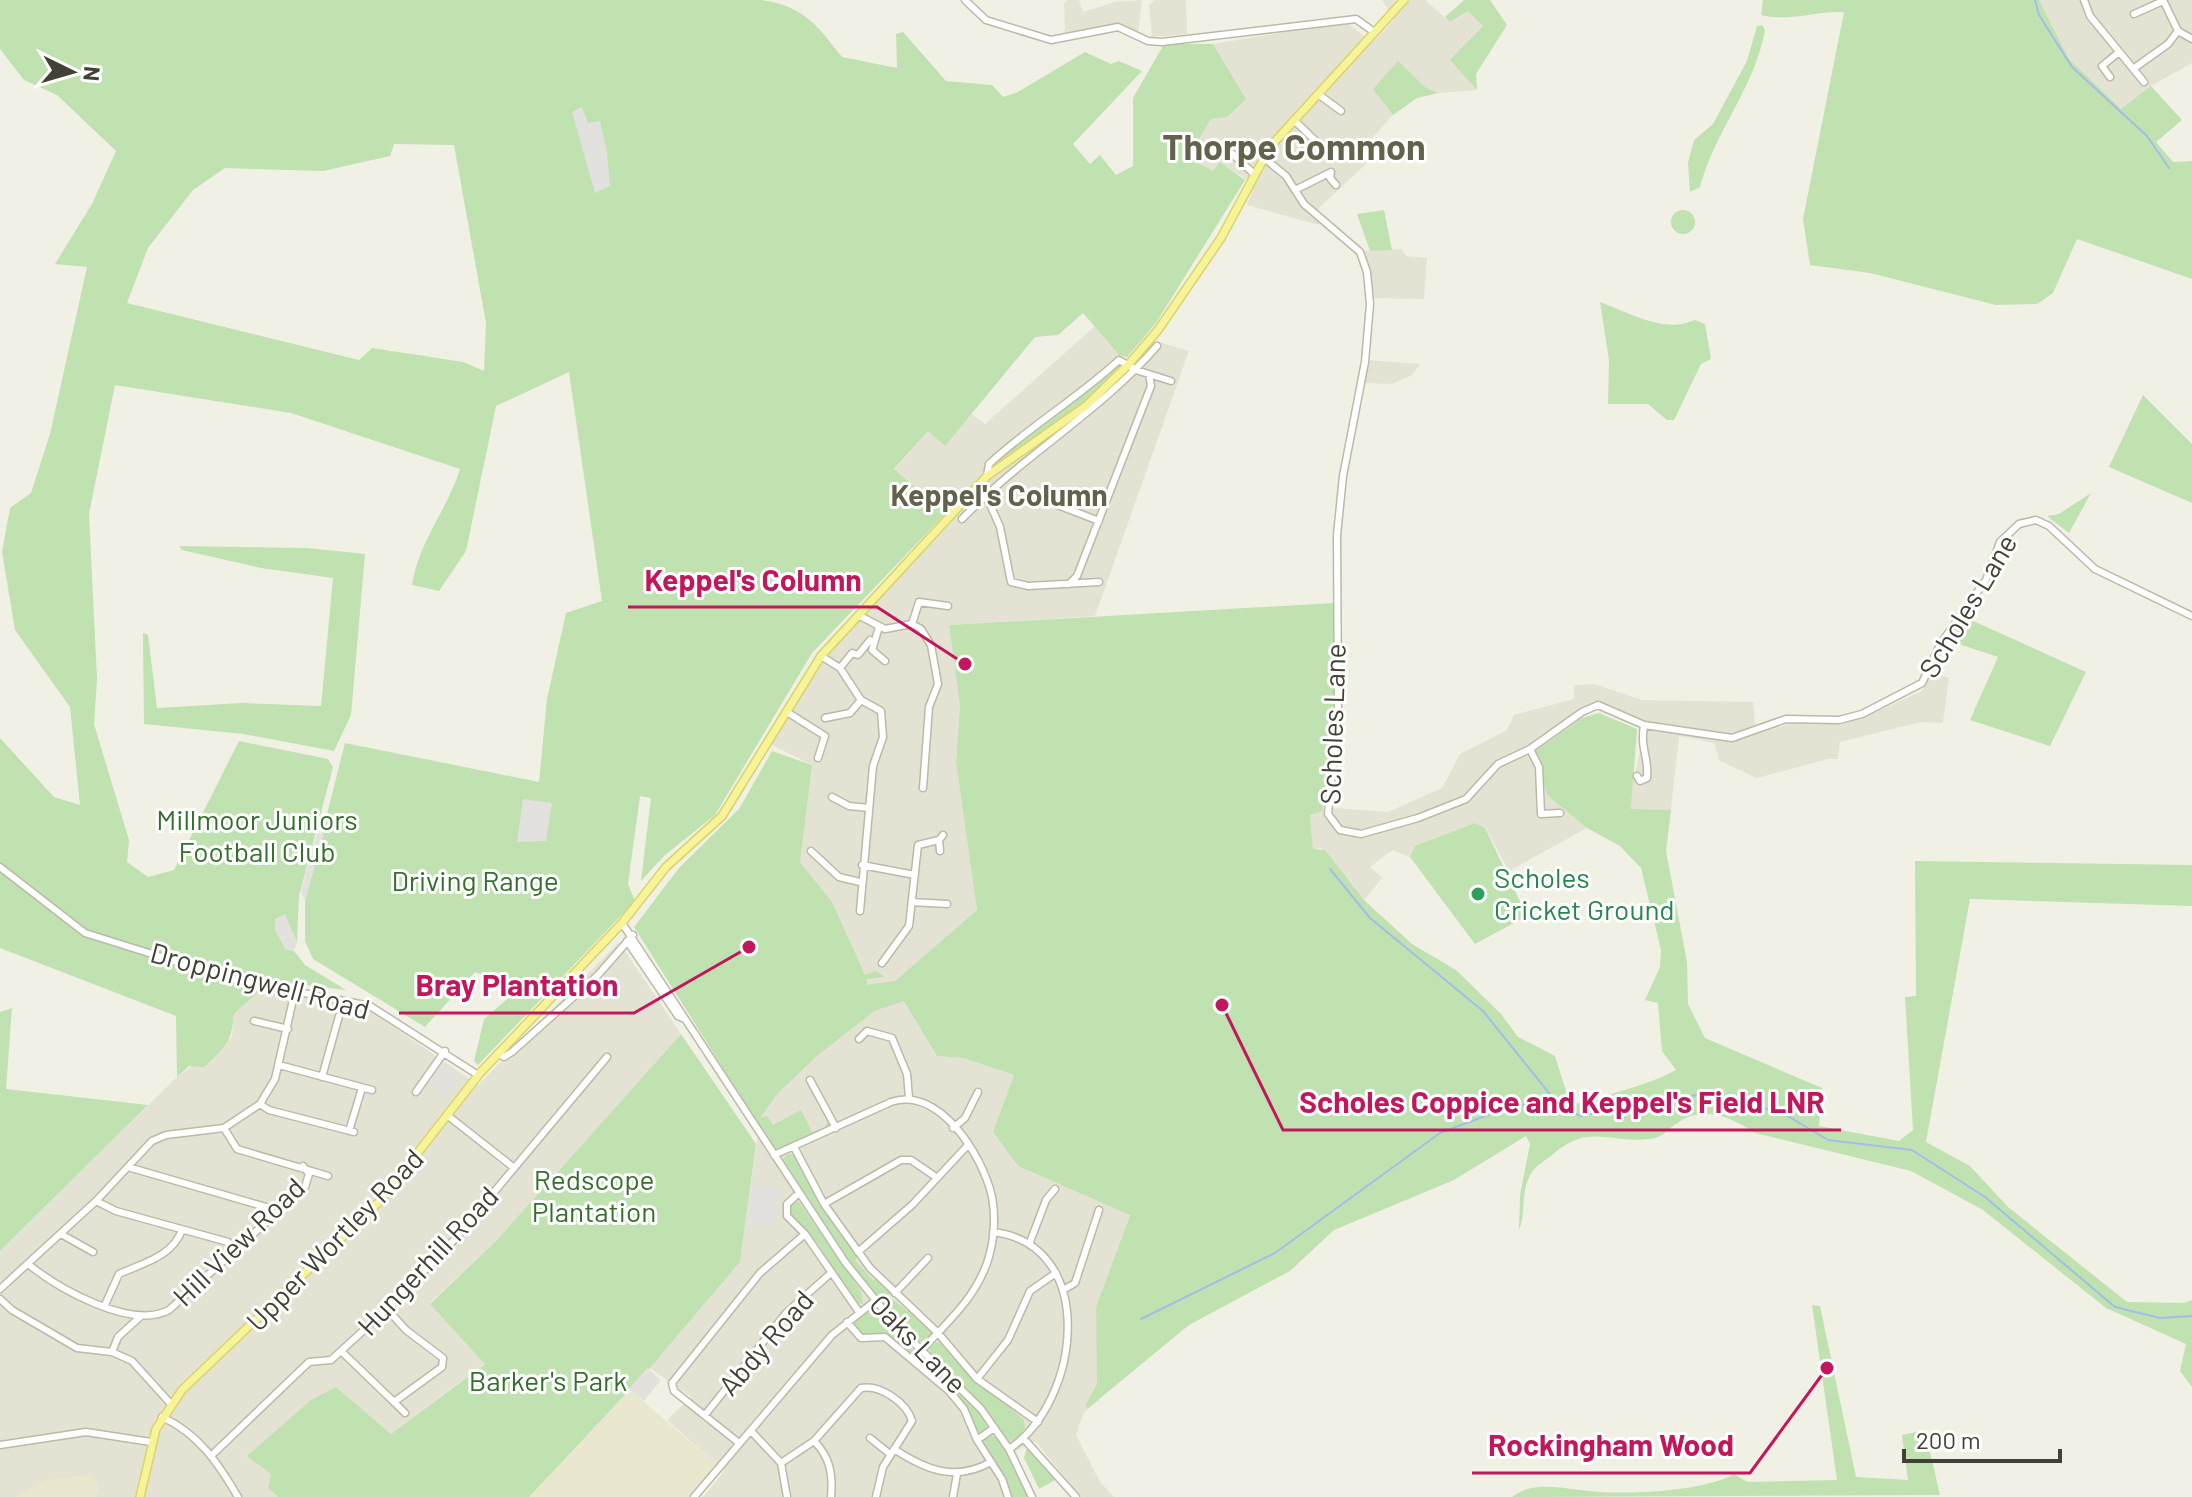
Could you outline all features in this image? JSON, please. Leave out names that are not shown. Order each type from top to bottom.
[{"type":"main road","name":"Upper Wortley Road","points":[[140,1497],[151,1442],[170,1403],[380,1201],[478,1075],[622,923],[666,867],[722,816],[821,656],[987,476],[1087,405],[1132,368],[1221,238],[1263,157],[1404,0]]},
{"type":"street","points":[[965,0],[986,20],[1012,31],[1051,40],[1118,27],[1148,41],[1162,42],[1356,19],[1374,32]]},
{"type":"street","points":[[2084,0],[2090,16],[2144,82]]},
{"type":"street","points":[[2134,14],[2163,0],[2178,31],[2192,39]]},
{"type":"street","points":[[2133,69],[2168,44],[2178,31]]},
{"type":"street","points":[[2110,77],[2102,66],[2118,53]]},
{"type":"street","points":[[1318,94],[1341,111]]},
{"type":"street","points":[[1294,120],[1327,152]]},
{"type":"street","points":[[1224,146],[1254,174]]},
{"type":"street","name":"Scholes Lane","points":[[1263,157],[1286,176],[1304,204],[1360,252],[1367,272],[1370,304],[1365,362],[1345,468],[1337,535],[1338,714],[1328,814],[1334,826],[1343,832],[1361,834],[1389,829],[1466,799],[1494,767],[1530,749],[1582,712],[1598,705],[1644,725],[1732,738],[1786,719],[1849,719],[1916,689],[1941,643],[1986,580],[2000,542],[2019,524],[2036,520],[2049,526],[2095,569],[2192,616]]},
{"type":"street","points":[[1295,190],[1325,172],[1331,172],[1336,185]]},
{"type":"street","name":"Upper Wortley Road","points":[[962,519],[1041,446],[1093,411],[1157,346]]},
{"type":"street","name":"Upper Wortley Road","points":[[987,476],[989,464],[1006,448],[1085,390],[1119,360],[1132,368]]},
{"type":"street","points":[[1132,368],[1171,381]]},
{"type":"street","points":[[1069,584],[1077,576],[1151,386],[1149,374]]},
{"type":"street","points":[[981,484],[1000,527],[1011,582],[1028,586],[1099,582]]},
{"type":"street","points":[[1055,504],[1099,521]]},
{"type":"street","points":[[912,624],[919,602],[948,606]]},
{"type":"street","points":[[860,616],[879,627],[912,624],[926,636],[938,672],[929,707],[923,788]]},
{"type":"street","points":[[879,627],[872,650],[885,661]]},
{"type":"street","points":[[840,668],[852,653],[858,655],[870,640]]},
{"type":"street","points":[[821,656],[840,668],[861,700],[879,708],[882,723],[882,744],[873,766],[860,882],[860,911]]},
{"type":"street","points":[[825,718],[850,713],[861,700]]},
{"type":"street","points":[[787,712],[825,736],[818,758]]},
{"type":"street","points":[[1637,776],[1640,781],[1647,778],[1648,764],[1640,748],[1644,725]]},
{"type":"street","points":[[1530,749],[1539,767],[1541,814],[1560,813]]},
{"type":"street","points":[[832,797],[849,806],[869,808]]},
{"type":"street","points":[[882,963],[909,926],[915,875],[914,844],[941,838],[940,851]]},
{"type":"street","points":[[811,851],[839,877],[860,882]]},
{"type":"street","points":[[862,865],[915,875]]},
{"type":"street","name":"Droppingwell Road","points":[[0,867],[85,933],[223,977],[370,1006],[445,1051],[478,1075]]},
{"type":"street","points":[[912,902],[949,902]]},
{"type":"street","name":"Oaks Lane","points":[[622,923],[799,1193],[875,1301],[921,1351],[962,1389],[997,1431],[1032,1497]]},
{"type":"street","name":"Upper Wortley Road","points":[[498,1053],[504,1057],[512,1052],[598,975],[630,938]]},
{"type":"street","points":[[0,1289],[96,1201],[158,1137],[224,1128],[260,1104],[279,1065],[295,991]]},
{"type":"street","points":[[322,1077],[339,1016]]},
{"type":"street","points":[[254,1021],[288,1029]]},
{"type":"street","points":[[859,1039],[867,1031],[892,1038],[907,1074],[909,1098]]},
{"type":"street","points":[[416,1092],[445,1051]]},
{"type":"street","name":"Hungerhill Road","points":[[213,1454],[298,1371],[309,1362],[331,1360],[387,1309],[454,1240],[607,1057]]},
{"type":"street","points":[[279,1065],[372,1090]]},
{"type":"street","points":[[810,1080],[836,1128]]},
{"type":"street","points":[[260,1104],[269,1110],[351,1131],[362,1088]]},
{"type":"street","points":[[953,1128],[965,1118],[978,1092]]},
{"type":"street","points":[[774,1155],[891,1102],[909,1098],[933,1106],[967,1146],[992,1197],[993,1232],[987,1263],[972,1293],[921,1351]]},
{"type":"street","points":[[447,1115],[513,1167]]},
{"type":"street","name":"Hill View Road","points":[[224,1128],[237,1149],[303,1166],[328,1176]]},
{"type":"street","points":[[858,1252],[912,1205],[967,1146]]},
{"type":"street","name":"Oaks Lane","points":[[794,1147],[824,1204],[858,1252],[895,1293],[937,1332],[977,1379],[1038,1422]]},
{"type":"street","points":[[824,1204],[901,1160],[911,1160],[936,1177]]},
{"type":"street","name":"Hill View Road","points":[[28,1264],[104,1307],[140,1317],[169,1310],[305,1187],[309,1174],[303,1166]]},
{"type":"street","points":[[128,1167],[266,1207],[275,1214]]},
{"type":"street","points":[[1030,1242],[1046,1200],[1055,1189]]},
{"type":"street","name":"Oaks Lane","points":[[799,1193],[788,1202],[786,1212],[859,1312]]},
{"type":"street","points":[[96,1201],[116,1211],[228,1242],[237,1249]]},
{"type":"street","points":[[1063,1290],[1075,1283],[1099,1210]]},
{"type":"street","points":[[104,1307],[119,1274],[157,1258],[173,1245],[182,1230]]},
{"type":"street","points":[[993,1232],[1030,1242],[1044,1253],[1063,1290],[1067,1321],[1065,1355],[1056,1388],[1038,1422],[1024,1439],[1007,1446]]},
{"type":"street","points":[[61,1234],[93,1252]]},
{"type":"street","points":[[739,1443],[674,1391],[673,1379],[760,1273],[805,1234]]},
{"type":"street","points":[[895,1293],[928,1258]]},
{"type":"street","name":"Abdy Road","points":[[705,1415],[786,1313],[831,1273]]},
{"type":"street","points":[[977,1379],[1008,1340],[1030,1291],[1056,1273]]},
{"type":"street","points":[[0,1299],[12,1310],[77,1348],[112,1352],[138,1366],[170,1403]]},
{"type":"street","points":[[694,1497],[847,1322],[875,1301]]},
{"type":"street","points":[[387,1309],[444,1362],[394,1402]]},
{"type":"street","points":[[112,1352],[118,1337],[140,1317]]},
{"type":"street","name":"Oaks Lane","points":[[847,1322],[861,1338],[888,1338],[949,1391],[964,1409],[1008,1497]]},
{"type":"street","points":[[341,1351],[405,1413]]},
{"type":"street","points":[[781,1463],[814,1441],[856,1392],[875,1386],[909,1412],[912,1418],[911,1427],[892,1452],[876,1497]]},
{"type":"street","points":[[162,1417],[177,1424],[213,1454],[238,1497]]},
{"type":"street","points":[[0,1445],[95,1431],[151,1442]]},
{"type":"street","points":[[751,1431],[781,1463],[785,1497]]},
{"type":"street","points":[[977,1440],[997,1431]]},
{"type":"street","points":[[1024,1439],[1076,1497]]},
{"type":"street","points":[[814,1441],[828,1459],[833,1480],[831,1497]]},
{"type":"street","points":[[872,1443],[930,1469],[957,1474],[970,1472],[991,1462]]},
{"type":"street","points":[[953,1497],[957,1474]]},
{"type":"shaded area","points":[[1079,0],[1083,12],[1115,2],[1142,0],[1138,33],[1118,23],[1065,35],[1064,3]]},
{"type":"shaded area","points":[[1155,0],[1186,0],[1187,34],[1152,37],[1149,5]]},
{"type":"shaded area","points":[[1382,0],[1395,0],[1402,10],[1410,0],[1425,0],[1450,22],[1468,11],[1484,25],[1451,60],[1477,90],[1438,93],[1425,87],[1398,62],[1373,89],[1393,115],[1372,138],[1366,164],[1318,209],[1319,225],[1247,205],[1254,185],[1220,162],[1213,171],[1188,158],[1211,119],[1245,99],[1213,44],[1345,22],[1373,42],[1394,20]]},
{"type":"shaded area","points":[[2039,0],[2192,0],[2192,63],[2151,86],[2121,110],[2069,59]]},
{"type":"shaded area","points":[[582,107],[588,123],[600,121],[607,152],[610,186],[595,193],[572,112]]},
{"type":"shaded area","points":[[1402,249],[1406,256],[1427,258],[1424,299],[1373,298],[1364,251]]},
{"type":"shaded area","points":[[1095,326],[1119,355],[1134,365],[1155,341],[1189,351],[1095,616],[949,625],[960,705],[956,762],[977,910],[895,981],[872,986],[857,983],[832,902],[797,858],[812,765],[768,743],[822,660],[952,522],[894,470],[928,431],[945,445],[972,414],[985,424]]},
{"type":"shaded area","points":[[1368,360],[1420,364],[1412,375],[1392,384],[1364,383]]},
{"type":"shaded area","points":[[1932,672],[1949,678],[1943,723],[1921,722],[1840,742],[1838,759],[1757,778],[1720,761],[1714,743],[1679,736],[1671,810],[1631,810],[1633,783],[1646,723],[1599,704],[1581,710],[1531,744],[1547,795],[1587,828],[1509,871],[1485,828],[1415,846],[1410,857],[1392,850],[1370,867],[1382,878],[1364,900],[1321,848],[1313,849],[1310,815],[1333,808],[1388,812],[1442,788],[1460,754],[1507,730],[1514,715],[1574,699],[1574,685],[1594,684],[1642,700],[1753,702],[1756,734],[1796,722],[1840,723],[1865,717],[1922,691]]},
{"type":"shaded area","points":[[523,799],[552,803],[546,841],[517,842]]},
{"type":"shaded area","points":[[317,833],[324,834],[305,901],[301,891]]},
{"type":"shaded area","points":[[285,914],[297,942],[294,951],[285,949],[275,930],[275,919]]},
{"type":"shaded area","points":[[619,942],[681,1034],[496,1241],[430,1303],[485,1363],[391,1434],[336,1387],[248,1456],[271,1474],[268,1488],[278,1497],[0,1497],[0,1251],[177,1077],[232,1037],[234,1014],[260,991],[355,1006],[372,1012],[478,1085]]},
{"type":"shaded area","points":[[904,1000],[937,1056],[963,1058],[1014,1075],[993,1132],[1018,1166],[1130,1214],[1096,1307],[1099,1401],[1084,1412],[1076,1435],[1100,1482],[1114,1497],[1081,1497],[1035,1441],[1003,1458],[1024,1497],[703,1497],[724,1471],[667,1420],[691,1397],[650,1368],[740,1262],[764,1090],[869,1012]]},
{"type":"shaded area","points":[[439,1062],[460,1077],[446,1096],[427,1082]]},
{"type":"shaded area","points":[[762,1183],[767,1190],[775,1186],[782,1194],[770,1226],[745,1223],[750,1191]]},
{"type":"shaded area","points":[[647,1368],[661,1380],[644,1401],[629,1389]]},
{"type":"shaded area","points":[[629,1389],[717,1465],[691,1497],[529,1497]]},
{"type":"shaded area","points":[[91,1474],[99,1486],[96,1497],[16,1497],[43,1481]]},
{"type":"green space","points":[[0,0],[762,0],[789,7],[809,19],[842,57],[897,68],[896,34],[903,32],[946,81],[992,85],[1003,97],[1016,93],[1085,52],[1111,64],[1119,61],[1142,71],[1073,144],[1090,164],[1100,155],[1116,175],[1133,166],[1133,98],[1164,44],[1213,44],[1246,99],[1227,117],[1211,119],[1188,158],[1213,171],[1220,162],[1245,180],[1156,323],[1127,357],[1119,355],[1083,313],[1058,335],[1035,337],[945,446],[928,431],[894,469],[945,514],[812,653],[715,815],[665,855],[641,881],[651,798],[640,796],[628,884],[635,901],[478,1065],[474,1061],[484,1019],[519,989],[475,972],[425,1027],[313,959],[305,941],[305,901],[345,743],[539,782],[547,699],[566,613],[602,601],[569,372],[496,406],[466,551],[439,591],[412,585],[421,553],[460,469],[291,413],[115,385],[89,514],[97,679],[94,724],[129,840],[127,862],[148,877],[174,870],[239,741],[328,759],[333,767],[299,896],[297,942],[284,915],[285,949],[294,951],[305,965],[346,990],[264,980],[260,991],[234,1014],[229,1039],[222,1050],[204,1067],[189,1066],[177,1077],[176,1016],[0,948],[0,738],[54,797],[80,805],[70,707],[15,630],[2,552],[10,508],[31,493],[50,434],[87,267],[55,264],[92,204],[116,151],[57,95],[24,80],[0,49]],"holes":[[[394,144],[454,145],[486,323],[484,371],[463,362],[372,348],[359,360],[127,303],[148,248],[193,190],[225,168],[323,171],[390,156]]]},
{"type":"green space","points":[[1464,0],[1490,0],[1507,25],[1476,74],[1477,90],[1450,60],[1483,26],[1468,11],[1450,22],[1445,17]]},
{"type":"green space","points":[[1763,0],[2039,0],[2069,59],[2121,109],[2151,86],[2182,120],[2156,142],[2173,162],[2192,161],[2192,279],[2077,239],[2053,293],[2037,304],[1996,305],[1870,273],[1810,265],[1803,219],[1844,12],[1771,17],[1761,15]]},
{"type":"green space","points":[[1762,25],[1765,30],[1753,71],[1715,147],[1700,187],[1690,192],[1688,163],[1694,140],[1713,124],[1747,61],[1757,26]]},
{"type":"green space","points":[[1398,61],[1425,87],[1438,93],[1417,98],[1393,115],[1373,89]]},
{"type":"green space","points":[[1384,210],[1392,250],[1370,251],[1357,214]]},
{"type":"green space","points":[[1678,210],[1688,210],[1695,217],[1695,227],[1688,234],[1678,234],[1671,227],[1671,217]]},
{"type":"green space","points":[[1600,302],[1659,323],[1683,324],[1695,320],[1705,324],[1711,359],[1701,364],[1674,420],[1667,420],[1648,404],[1608,404],[1609,360]]},
{"type":"green space","points":[[1118,365],[1124,365],[1098,393],[995,463]]},
{"type":"green space","points":[[2143,395],[2192,444],[2192,503],[2109,467]]},
{"type":"green space","points":[[2091,493],[2069,533],[2047,516],[2059,514]]},
{"type":"green space","points":[[179,546],[307,548],[365,554],[351,715],[334,751],[243,734],[144,724],[143,633],[148,635],[157,708],[242,703],[321,706],[333,578],[261,568],[182,550]]},
{"type":"green space","points":[[1334,603],[1334,702],[1323,811],[1310,815],[1313,849],[1325,850],[1364,900],[1412,944],[1456,970],[1501,1014],[1518,1037],[1555,1056],[1569,1101],[1576,1104],[1640,1085],[1676,1070],[1662,1051],[1658,1003],[1645,1000],[1660,967],[1661,950],[1641,868],[1620,846],[1587,828],[1547,795],[1534,752],[1582,718],[1599,713],[1637,729],[1631,809],[1671,810],[1666,851],[1687,962],[1688,1004],[1705,1038],[1822,1088],[1819,1126],[1899,1141],[1913,1130],[1905,997],[1916,996],[1915,861],[2192,865],[2192,906],[1970,899],[1926,1142],[1970,1166],[2008,1207],[2127,1302],[2184,1303],[2192,1300],[2192,1387],[2180,1371],[2186,1344],[2106,1308],[1983,1210],[1911,1171],[1755,1133],[1727,1118],[1707,1114],[1686,1118],[1655,1138],[1588,1137],[1564,1146],[1541,1163],[1528,1179],[1519,1230],[1520,1195],[1530,1144],[1526,1136],[1454,1180],[1334,1230],[1290,1271],[1189,1325],[1087,1409],[1086,1404],[1097,1384],[1096,1307],[1130,1215],[1018,1166],[993,1132],[1014,1075],[963,1058],[937,1056],[904,1001],[874,1011],[817,1056],[778,1093],[760,1118],[767,1116],[773,1125],[801,1110],[812,1132],[825,1127],[829,1119],[832,1125],[778,1151],[774,1149],[634,927],[679,868],[739,809],[772,751],[812,765],[800,862],[832,902],[865,975],[876,971],[885,977],[867,979],[867,985],[895,981],[977,910],[956,762],[960,705],[949,625]]},
{"type":"green space","points":[[1969,619],[2086,672],[2050,746],[1970,720],[1998,657],[1947,640]]},
{"type":"green space","name":"Scholes Cricket Ground","points":[[1475,823],[1485,828],[1527,916],[1475,944],[1410,857],[1415,846]]},
{"type":"green space","points":[[12,1008],[6,1089],[148,1105],[0,1251],[0,1012]]},
{"type":"green space","name":"Barker's Park","points":[[681,1034],[756,1144],[740,1262],[650,1368],[529,1497],[278,1497],[268,1488],[271,1474],[247,1456],[311,1400],[336,1387],[391,1434],[485,1364],[430,1304],[496,1241]]},
{"type":"green space","points":[[788,1154],[796,1155],[834,1226],[858,1256],[855,1260],[873,1280],[877,1278],[891,1293],[888,1296],[930,1328],[932,1335],[920,1342],[885,1310],[785,1167],[782,1160]]},
{"type":"green space","points":[[798,1201],[861,1291],[863,1304],[856,1303],[819,1245],[788,1213],[789,1205]]},
{"type":"green space","points":[[1812,1305],[1820,1306],[1856,1477],[1908,1480],[1902,1435],[1925,1430],[1940,1495],[1512,1497],[1539,1487],[1605,1492],[1664,1491],[1703,1485],[1734,1474],[1747,1482],[1837,1480]]},
{"type":"green space","points":[[872,1307],[912,1350],[914,1348],[969,1400],[985,1422],[987,1430],[982,1433],[975,1431],[964,1408],[894,1342],[862,1336],[853,1322]]},
{"type":"green space","points":[[941,1341],[972,1376],[1024,1420],[1025,1429],[1014,1442],[1007,1440],[969,1391],[930,1356],[930,1346]]},
{"type":"green space","points":[[990,1435],[1009,1453],[1029,1497],[1011,1497],[1006,1482],[985,1447],[984,1439]]},
{"type":"green space","points":[[1027,1448],[1057,1479],[1039,1489],[1024,1458]]},
{"type":"waterway","points":[[2035,0],[2039,15],[2072,67],[2147,136],[2169,168]]},
{"type":"waterway","points":[[1330,869],[1370,918],[1483,1011],[1557,1103],[1580,1116],[1703,1094],[1781,1112],[1828,1140],[1912,1150],[1985,1197],[2115,1307],[2160,1318],[2192,1316]]},
{"type":"waterway","points":[[1141,1319],[1275,1253],[1440,1133],[1514,1105],[1556,1103]]},
{"type":"place","name":"Keppel's Column","points":[[965,664]]},
{"type":"place","name":"Scholes Cricket Ground","points":[[1478,894]]},
{"type":"place","name":"Bray Plantation","points":[[749,947]]},
{"type":"place","name":"Scholes Coppice and Keppel's Field LNR","points":[[1222,1005]]},
{"type":"place","name":"Rockingham Wood","points":[[1827,1368]]},
{"type":"district","name":"Thorpe Common","points":[[1294,147]]},
{"type":"district","name":"Keppel's Column","points":[[999,496]]},
{"type":"park label","name":"Millmoor Juniors Football Club","points":[[257,836]]},
{"type":"park label","name":"Driving Range","points":[[475,881]]},
{"type":"park label","name":"Redscope Plantation","points":[[594,1196]]}]
